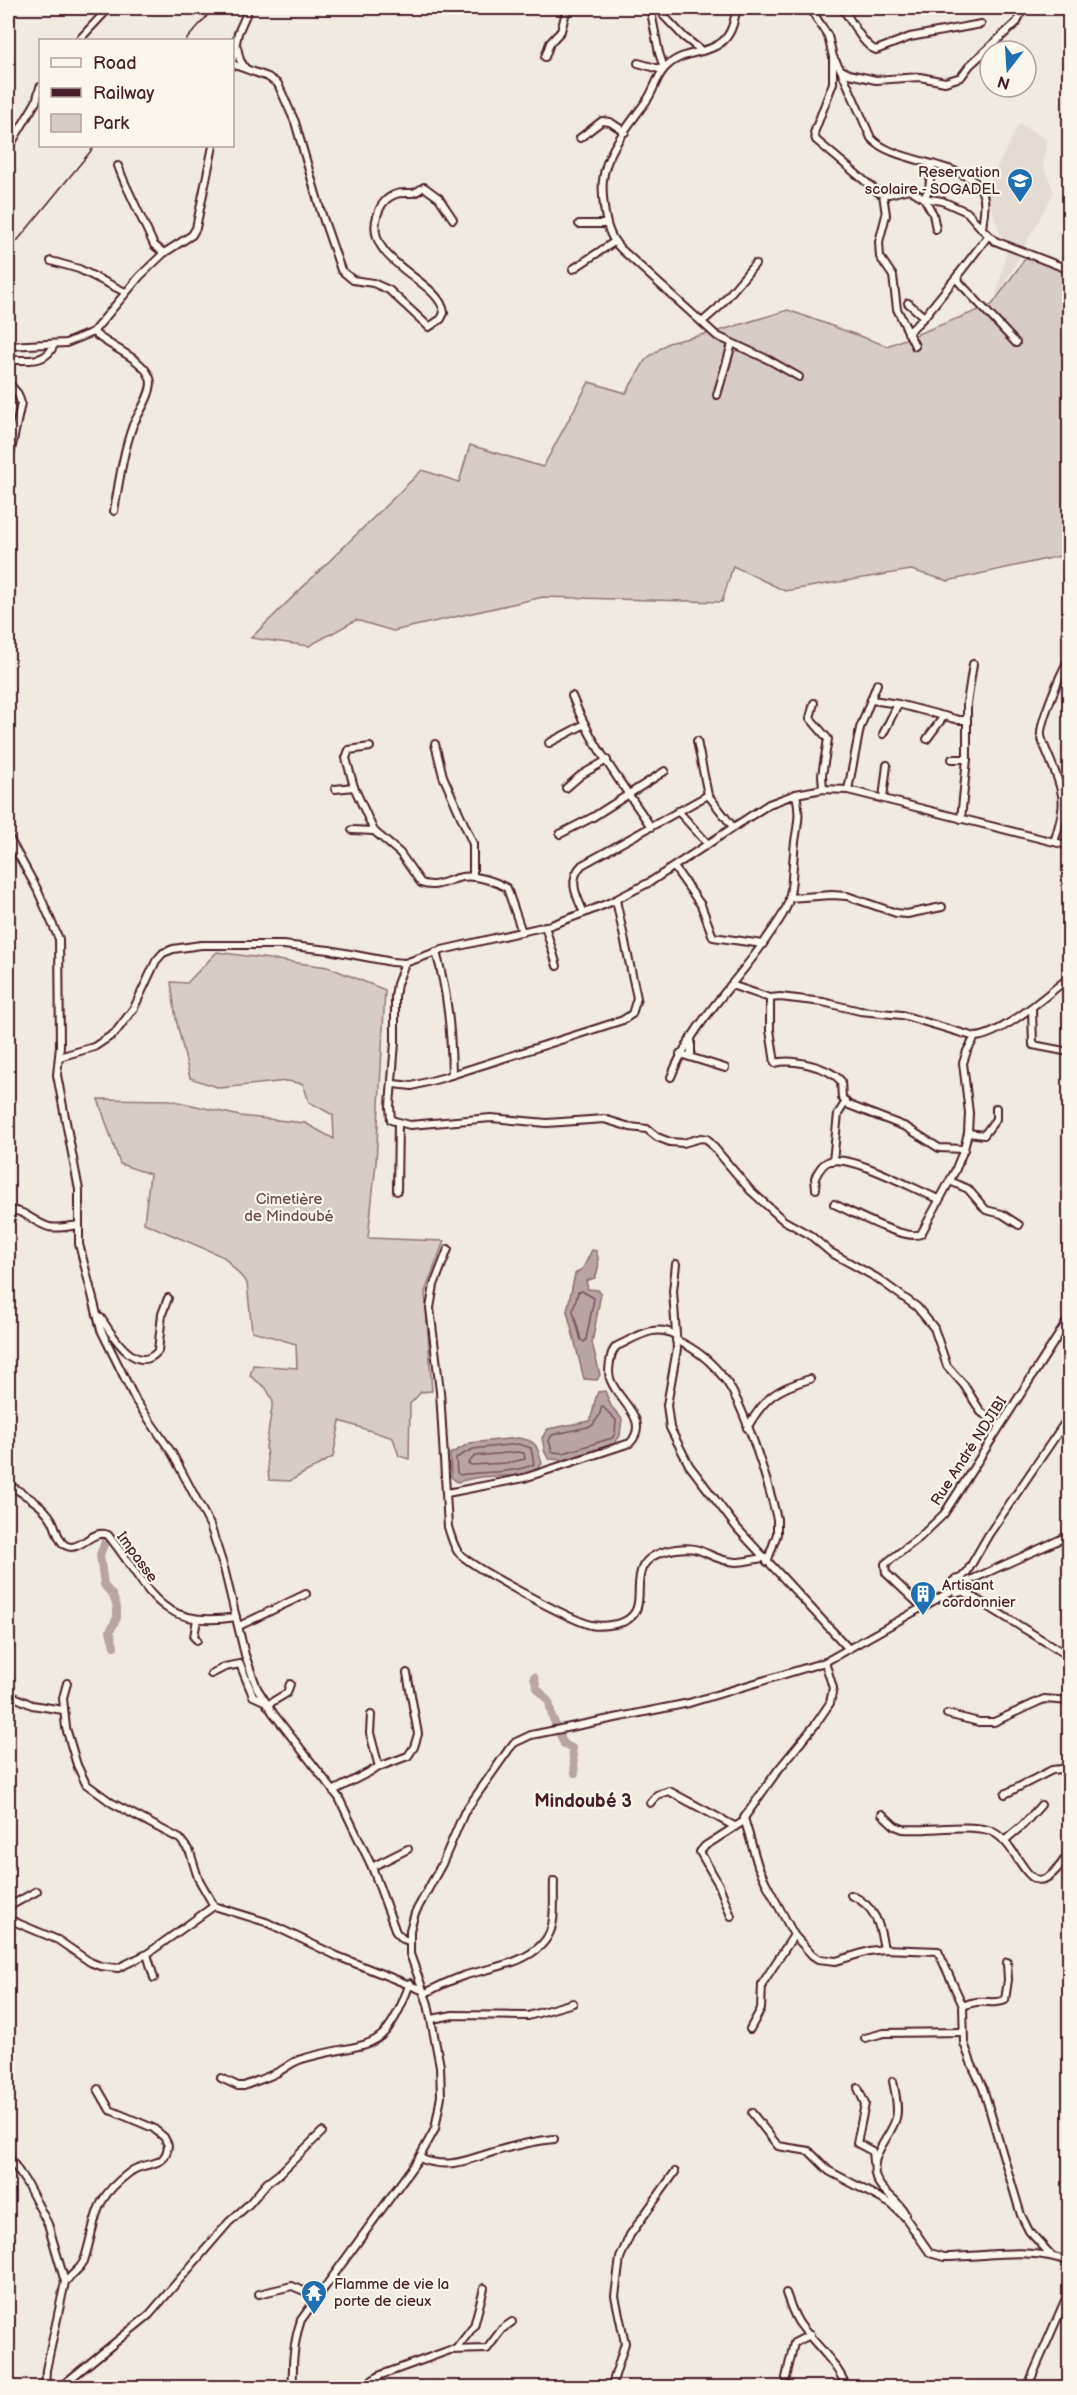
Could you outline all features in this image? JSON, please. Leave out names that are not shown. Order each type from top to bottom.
[{"type":"street","points":[[80,39],[109,8]]},
{"type":"street","points":[[234,54],[241,23],[249,8]]},
{"type":"street","points":[[545,57],[550,43],[561,31],[567,8]]},
{"type":"street","points":[[736,8],[729,30],[721,43],[714,48],[674,60],[664,69],[653,91],[611,153],[603,180],[606,224],[614,242],[717,336],[799,377]]},
{"type":"street","points":[[810,8],[828,36],[833,57],[833,83],[814,136],[871,188],[883,195],[907,189],[924,198],[942,201],[967,212],[995,241],[1070,270]]},
{"type":"street","points":[[842,8],[864,43],[876,50],[910,37],[981,24]]},
{"type":"street","points":[[841,70],[876,80],[906,77],[920,77],[938,82],[955,80],[1017,22],[1023,8]]},
{"type":"street","points":[[651,12],[664,69]]},
{"type":"street","points":[[664,16],[684,38],[702,51]]},
{"type":"street","points":[[236,44],[240,60],[246,68]]},
{"type":"street","points":[[833,57],[841,70],[870,138],[876,144],[969,177],[980,185],[984,199],[982,229]]},
{"type":"street","points":[[638,63],[664,69]]},
{"type":"street","points":[[234,64],[268,76],[278,84],[295,122],[322,214],[342,270],[352,280],[373,283],[389,290],[429,327],[441,319],[444,313],[442,303],[394,261],[382,246],[374,228],[377,214],[384,201],[391,196],[405,192],[414,193],[424,187],[439,198],[453,219]]},
{"type":"street","points":[[8,149],[36,102],[39,91]]},
{"type":"street","points":[[580,138],[602,121],[610,122],[625,132]]},
{"type":"street","points":[[8,346],[54,345],[81,339],[93,332],[125,292],[164,254],[192,235],[196,228],[213,147]]},
{"type":"street","points":[[924,198],[929,189],[932,164]]},
{"type":"street","points":[[118,166],[154,245],[164,254]]},
{"type":"street","points":[[883,195],[886,215],[879,242],[880,257],[893,276],[897,309],[915,346]]},
{"type":"street","points":[[924,198],[933,214],[936,229]]},
{"type":"street","points":[[579,224],[606,224]]},
{"type":"street","points":[[908,333],[924,317],[988,236]]},
{"type":"street","points":[[573,269],[614,242]]},
{"type":"street","points":[[51,261],[79,269],[125,292]]},
{"type":"street","points":[[702,322],[718,308],[755,264]]},
{"type":"street","points":[[958,275],[959,282],[1016,343]]},
{"type":"street","points":[[908,303],[924,317]]},
{"type":"street","points":[[93,332],[100,339],[137,360],[150,377],[150,386],[133,425],[123,462],[114,511]]},
{"type":"street","points":[[717,395],[732,344]]},
{"type":"street","points":[[8,360],[41,359],[50,354],[54,345]]},
{"type":"street","points":[[8,382],[18,394],[21,403],[8,465]]},
{"type":"street","points":[[1054,842],[1064,806],[1055,770],[1041,733],[1043,721],[1070,658]]},
{"type":"street","points":[[962,819],[967,759],[967,704],[973,664]]},
{"type":"street","points":[[848,790],[860,728],[877,684]]},
{"type":"street","points":[[572,696],[585,724],[651,826]]},
{"type":"street","points":[[872,700],[967,720]]},
{"type":"street","points":[[814,703],[810,718],[828,739],[822,775],[823,789]]},
{"type":"street","points":[[883,734],[898,704]]},
{"type":"street","points":[[927,739],[944,716]]},
{"type":"street","points":[[549,743],[585,724]]},
{"type":"street","points":[[697,741],[708,795],[733,827]]},
{"type":"street","points":[[435,744],[443,776],[473,844],[474,877]]},
{"type":"street","points":[[370,747],[349,750],[346,754],[354,787],[374,831],[400,853],[421,883],[438,886],[456,878],[474,877],[490,880],[507,888],[522,932]]},
{"type":"street","points":[[952,759],[967,759]]},
{"type":"street","points":[[566,788],[581,775],[607,760]]},
{"type":"street","points":[[883,798],[887,765]]},
{"type":"street","points":[[560,834],[630,794],[664,771]]},
{"type":"street","points":[[334,789],[354,787]]},
{"type":"street","points":[[59,1057],[94,1047],[112,1036],[134,1008],[156,961],[164,954],[180,947],[283,945],[405,963],[436,952],[522,932],[584,914],[616,900],[674,867],[769,804],[796,794],[823,789],[848,790],[1070,846]]},
{"type":"street","points":[[671,1077],[680,1054],[691,1037],[731,984],[749,965],[785,911],[789,898],[800,818],[796,794]]},
{"type":"street","points":[[584,914],[574,885],[576,871],[605,851],[708,795]]},
{"type":"street","points":[[678,811],[708,844]]},
{"type":"street","points":[[352,830],[374,831]]},
{"type":"street","points":[[8,838],[37,889],[59,939],[57,1075],[79,1190],[79,1244],[104,1338],[136,1401],[172,1453],[210,1525],[251,1674],[266,1703],[333,1791],[346,1812],[372,1867],[396,1932],[409,1941]]},
{"type":"street","points":[[674,867],[701,905],[713,937],[763,944]]},
{"type":"street","points":[[789,898],[847,896],[896,913],[908,914],[942,907]]},
{"type":"street","points":[[393,1084],[412,1086],[623,1020],[632,1014],[637,998],[616,900]]},
{"type":"street","points":[[545,926],[557,966]]},
{"type":"street","points":[[436,952],[445,984],[451,1026],[452,1074]]},
{"type":"street","points":[[405,963],[395,997],[391,1120],[410,1125],[491,1118],[547,1123],[604,1119],[630,1127],[647,1129],[657,1137],[670,1142],[683,1143],[701,1138],[706,1139],[750,1190],[783,1220],[810,1235],[830,1252],[878,1278],[917,1307],[934,1328],[947,1366],[964,1385],[981,1412],[1000,1425]]},
{"type":"street","points":[[731,984],[770,998],[823,1002],[860,1011],[902,1015],[975,1037],[988,1034],[1032,1008],[1070,977]]},
{"type":"street","points":[[770,998],[770,1030],[775,1063],[785,1060],[801,1062],[839,1078],[845,1103],[906,1127],[935,1146],[945,1149],[964,1149]]},
{"type":"street","points":[[1032,1008],[1033,1045],[1064,1051]]},
{"type":"street","points":[[691,1037],[691,1057]]},
{"type":"street","points":[[834,1204],[879,1224],[916,1235],[921,1233],[950,1181],[964,1149],[968,1133],[968,1090],[963,1063],[975,1037]]},
{"type":"street","points":[[680,1054],[725,1068]]},
{"type":"street","points":[[833,1161],[838,1114],[845,1103]]},
{"type":"street","points":[[968,1133],[984,1135],[996,1119],[996,1108]]},
{"type":"street","points":[[397,1191],[398,1123]]},
{"type":"street","points":[[816,1188],[815,1178],[824,1164],[833,1161],[873,1170],[939,1199]]},
{"type":"street","points":[[950,1181],[968,1189],[986,1210],[1002,1214],[1019,1225]]},
{"type":"street","points":[[8,1211],[23,1213],[51,1228],[79,1225]]},
{"type":"street","points":[[448,1249],[434,1285],[430,1308],[440,1391],[448,1527],[459,1554],[496,1578],[553,1609],[590,1624],[622,1623],[629,1618],[638,1603],[642,1566],[647,1558],[655,1555],[691,1547],[738,1562],[765,1560]]},
{"type":"street","points":[[676,1264],[673,1291],[676,1366],[667,1405],[670,1428],[689,1465],[737,1528],[848,1648]]},
{"type":"street","points":[[97,1313],[125,1352],[141,1358],[150,1357],[158,1351],[162,1314],[168,1298]]},
{"type":"street","name":"Rue André NDJIBI","points":[[923,1608],[886,1573],[885,1564],[920,1537],[944,1514],[1070,1317]]},
{"type":"street","points":[[447,1493],[524,1478],[630,1443],[635,1437],[637,1422],[610,1381],[609,1365],[613,1350],[651,1330],[668,1331],[704,1358],[723,1377],[747,1428],[777,1519],[777,1534],[765,1560]]},
{"type":"street","points":[[747,1428],[773,1393],[791,1384],[810,1379]]},
{"type":"street","points":[[966,1593],[962,1581],[989,1534],[1070,1415]]},
{"type":"street","name":"Impasse","points":[[8,1484],[47,1512],[62,1544],[73,1547],[99,1533],[108,1535],[150,1596],[174,1611],[210,1621],[237,1617]]},
{"type":"street","points":[[953,1590],[953,1581],[962,1581],[1070,1535]]},
{"type":"street","points":[[293,2388],[292,2366],[301,2320],[419,2158],[435,2129],[441,2096],[440,2066],[432,2019],[410,1954],[409,1941],[416,1913],[468,1807],[514,1743],[531,1736],[688,1703],[825,1662],[953,1590]]},
{"type":"street","points":[[953,1590],[966,1593],[1070,1657]]},
{"type":"street","points":[[239,1626],[306,1593]]},
{"type":"street","points":[[197,1640],[194,1637],[198,1619]]},
{"type":"street","points":[[825,1662],[832,1681],[830,1703],[745,1816],[744,1821],[758,1866],[794,1935],[813,1955],[830,1961],[884,1949],[938,1951],[963,2006],[964,2043],[983,2088],[1025,2225],[1051,2255]]},
{"type":"street","points":[[211,1674],[225,1667],[240,1664],[253,1696],[266,1703]]},
{"type":"street","points":[[333,1791],[379,1767],[408,1756],[417,1740],[417,1726],[410,1701],[407,1673]]},
{"type":"street","points":[[67,1683],[63,1710],[68,1736],[86,1784],[112,1803],[180,1839],[190,1852],[198,1878],[214,1906],[266,1922],[337,1956],[411,1983],[424,1992]]},
{"type":"street","points":[[266,1703],[287,1693],[290,1684]]},
{"type":"street","points":[[8,1694],[44,1708],[63,1710]]},
{"type":"street","points":[[947,1714],[979,1722],[994,1722],[1044,1699],[1070,1701]]},
{"type":"street","points":[[371,1714],[370,1733],[379,1767]]},
{"type":"street","points":[[1005,1794],[1052,1770],[1070,1768]]},
{"type":"street","points":[[650,1803],[657,1794],[669,1791],[735,1826]]},
{"type":"street","points":[[1004,1841],[1041,1805]]},
{"type":"street","points":[[882,1814],[901,1829],[981,1829],[994,1833],[1004,1841],[1026,1870],[1036,1879],[1043,1880],[1054,1875],[1070,1851]]},
{"type":"street","points":[[731,1916],[719,1885],[700,1852],[744,1821]]},
{"type":"street","points":[[372,1867],[408,1849]]},
{"type":"street","points":[[424,1992],[523,1958],[537,1948],[548,1936],[552,1926],[554,1881]]},
{"type":"street","points":[[8,1907],[37,1891]]},
{"type":"street","points":[[851,1895],[862,1900],[875,1914],[884,1949]]},
{"type":"street","points":[[8,1919],[46,1934],[82,1958],[100,1966],[123,1967],[147,1954],[214,1906]]},
{"type":"street","points":[[750,2029],[761,2009],[762,1984],[794,1935]]},
{"type":"street","points":[[147,1954],[153,1978]]},
{"type":"street","points":[[963,2006],[976,2000],[1001,2003],[1005,2000],[1008,1980],[1007,1962]]},
{"type":"street","points":[[220,2078],[238,2086],[244,2086],[272,2075],[301,2059],[355,2048],[378,2038],[387,2032],[397,2018],[411,1983]]},
{"type":"street","points":[[432,2019],[453,2015],[528,2016],[573,2003]]},
{"type":"street","points":[[865,2038],[884,2033],[963,2032]]},
{"type":"street","points":[[874,2165],[896,2118],[893,2081]]},
{"type":"street","points":[[858,2088],[865,2104],[857,2143],[872,2151],[879,2185],[900,2206],[930,2253],[940,2257],[1051,2255],[1070,2262]]},
{"type":"street","points":[[65,2282],[84,2260],[104,2195],[131,2170],[140,2165],[161,2161],[167,2153],[168,2145],[158,2130],[110,2110],[98,2089]]},
{"type":"street","points":[[752,2113],[778,2146],[809,2151],[829,2171],[887,2201],[905,2217]]},
{"type":"street","points":[[59,2388],[149,2315],[229,2222],[322,2132]]},
{"type":"street","points":[[419,2158],[434,2163],[468,2162],[497,2151],[554,2139]]},
{"type":"street","points":[[8,2155],[45,2216],[65,2282],[46,2370],[45,2388]]},
{"type":"street","points":[[611,2388],[625,2343],[615,2296],[620,2258],[630,2235],[675,2172]]},
{"type":"street","points":[[259,2294],[292,2286],[318,2297]]},
{"type":"street","points":[[456,2349],[474,2326],[484,2288]]},
{"type":"street","points":[[1027,2388],[1070,2289]]},
{"type":"street","points":[[786,2293],[800,2326],[810,2335],[843,2378],[847,2388]]},
{"type":"street","points":[[359,2388],[381,2375],[456,2349],[487,2349],[502,2329],[512,2322]]},
{"type":"street","points":[[786,2378],[790,2351],[794,2343],[810,2335]]},
{"type":"street","points":[[8,2371],[12,2388]]},
{"type":"shaded area","name":"Reservation scolaire - SOGADEL","points":[[1019,124],[1046,139],[1043,165],[1054,192],[995,301],[1009,241],[1001,237],[986,189]]},
{"type":"green space","points":[[1027,256],[1069,263],[1069,554],[948,581],[911,570],[785,591],[733,566],[722,602],[543,597],[393,631],[356,620],[309,646],[251,638],[422,470],[459,482],[470,445],[543,467],[589,382],[626,393],[646,359],[668,343],[788,310],[887,346],[992,305]]},
{"type":"green space","name":"Cimetière de Mindoubé","points":[[217,952],[328,967],[385,990],[376,1163],[368,1238],[444,1241],[425,1292],[432,1391],[421,1392],[410,1404],[409,1459],[399,1456],[393,1438],[340,1421],[333,1457],[290,1481],[269,1480],[266,1447],[273,1401],[266,1388],[250,1376],[253,1365],[297,1368],[296,1344],[252,1331],[247,1283],[224,1257],[144,1223],[150,1174],[120,1164],[98,1099],[170,1100],[240,1116],[305,1123],[334,1139],[333,1115],[309,1102],[303,1084],[287,1081],[220,1088],[190,1078],[176,1019],[171,982],[187,983]]},
{"type":"water","points":[[592,1250],[596,1251],[598,1268],[595,1278],[586,1281],[588,1289],[598,1290],[601,1293],[592,1343],[600,1375],[597,1380],[584,1379],[567,1311],[575,1274],[583,1268]]},
{"type":"water","points":[[605,1391],[611,1406],[622,1419],[620,1436],[615,1443],[564,1460],[549,1459],[545,1453],[542,1438],[548,1429],[589,1421],[598,1392]]},
{"type":"water","points":[[518,1438],[536,1445],[542,1464],[536,1469],[521,1475],[481,1477],[457,1482],[451,1477],[450,1454],[470,1443]]},
{"type":"waterway","points":[[103,1533],[105,1542],[100,1555],[104,1585],[113,1596],[117,1607],[117,1618],[110,1631],[114,1646]]},
{"type":"waterway","points":[[534,1677],[537,1688],[549,1702],[552,1716],[564,1744],[572,1748],[575,1773]]},
{"type":"railway","points":[[187,39],[214,8]]},
{"type":"railway","points":[[8,252],[94,147]]},
{"type":"place","name":"Reservation scolaire - SOGADEL","points":[[1020,204]]},
{"type":"place","name":"Artisant cordonnier","points":[[923,1617]]},
{"type":"place","name":"Flamme de vie la porte de cieux","points":[[314,2316]]},
{"type":"district","name":"Mindoubé 3","points":[[583,1801]]}]
